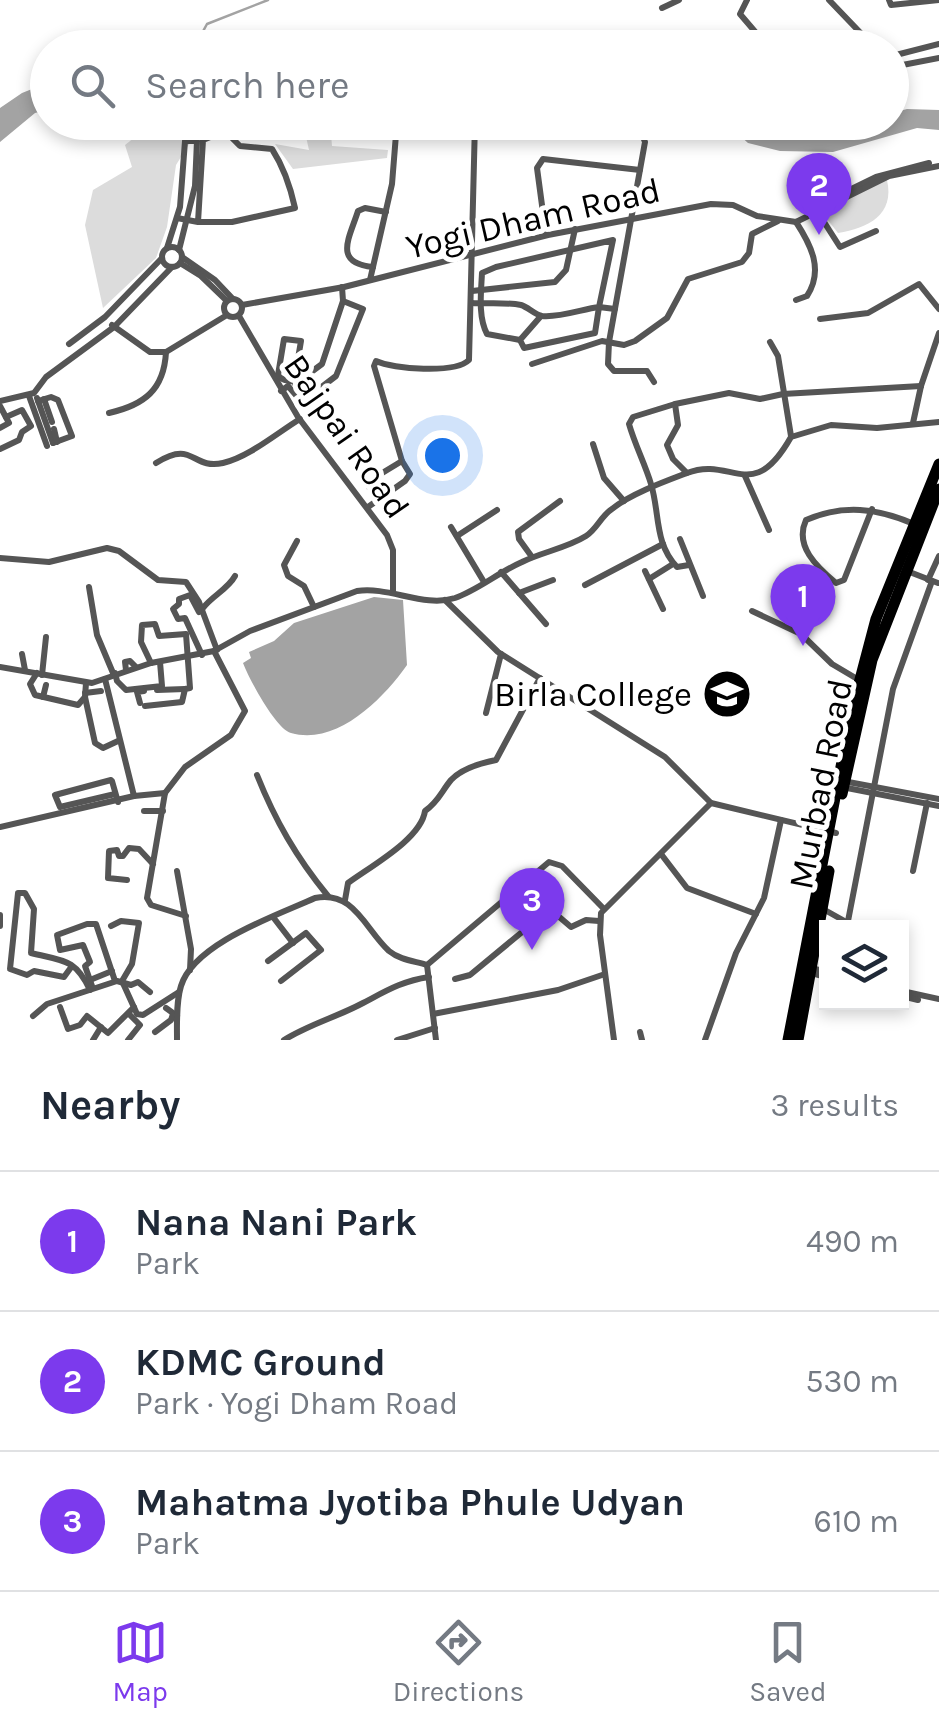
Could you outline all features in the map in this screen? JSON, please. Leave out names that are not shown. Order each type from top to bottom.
[{"type":"highway","points":[[788,1040],[808,970],[840,783],[876,618],[939,464]]},
{"type":"highway","name":"Murbad Road","points":[[863,681],[939,489]]},
{"type":"highway","name":"Murbad Road","points":[[798,1040],[833,832]]},
{"type":"street","points":[[662,8],[679,0]]},
{"type":"street","points":[[747,0],[740,14],[754,30]]},
{"type":"street","points":[[829,0],[857,30]]},
{"type":"street","points":[[889,0],[891,5],[900,5],[939,0]]},
{"type":"street","points":[[909,51],[939,44]]},
{"type":"street","points":[[909,63],[939,58]]},
{"type":"street","points":[[198,222],[203,140]]},
{"type":"street","points":[[177,218],[232,222],[295,208],[288,173],[279,166],[272,149],[240,146],[234,140]]},
{"type":"street","points":[[370,280],[392,184],[396,140]]},
{"type":"street","points":[[475,140],[472,291],[483,330],[520,340]]},
{"type":"street","points":[[644,140],[609,342],[611,368],[647,370],[654,382]]},
{"type":"street","points":[[36,397],[46,377],[114,326],[178,259],[195,186],[197,141],[186,141],[184,185],[162,258],[105,317],[69,344]]},
{"type":"street","points":[[546,235],[537,168],[543,159],[640,170]]},
{"type":"street","points":[[796,300],[812,290],[815,258],[796,222],[889,176],[939,164]]},
{"type":"street","name":"Yogi Dham Road","points":[[242,304],[342,287],[546,235],[711,204],[733,205],[757,216],[796,222]]},
{"type":"street","points":[[373,267],[356,264],[348,259],[346,251],[358,211],[365,208],[386,212]]},
{"type":"street","points":[[817,211],[840,247],[876,231]]},
{"type":"street","points":[[532,364],[602,341],[624,345],[656,327],[667,318],[688,278],[742,262],[748,258],[752,234],[780,220]]},
{"type":"street","points":[[472,291],[555,282],[563,276],[580,229]]},
{"type":"street","points":[[580,229],[584,246]]},
{"type":"street","points":[[368,507],[410,474],[402,461],[376,362],[386,366],[463,366],[471,353],[482,274],[613,240],[595,333],[524,348],[520,340]]},
{"type":"street","points":[[105,317],[150,352],[166,352],[227,315],[238,316],[242,304],[230,300],[216,280],[178,259],[167,248]]},
{"type":"street","points":[[162,258],[178,259]]},
{"type":"street","points":[[820,319],[868,313],[920,284],[939,309]]},
{"type":"street","points":[[281,391],[322,364],[343,302],[342,287]]},
{"type":"street","points":[[227,315],[224,306],[230,300]]},
{"type":"street","points":[[294,384],[278,375],[283,339],[301,341],[294,384],[302,402],[336,376],[362,312],[361,308],[343,302]]},
{"type":"street","points":[[476,303],[522,305],[541,316],[599,309],[615,312]]},
{"type":"street","name":"Bajpai Road","points":[[238,316],[300,419],[387,535],[393,550],[393,591]]},
{"type":"street","points":[[520,340],[541,316]]},
{"type":"street","points":[[912,424],[920,386],[939,333]]},
{"type":"street","points":[[770,342],[776,347],[792,437]]},
{"type":"street","points":[[109,413],[131,408],[151,395],[166,368],[166,352]]},
{"type":"street","points":[[689,565],[673,564],[663,544],[656,523],[653,489],[630,420],[642,413],[730,393],[760,399],[783,394],[920,386]]},
{"type":"street","points":[[0,428],[9,423],[0,403],[18,395],[51,396],[58,400],[72,436],[53,444]]},
{"type":"street","points":[[36,397],[53,444]]},
{"type":"street","points":[[36,397],[53,444]]},
{"type":"street","points":[[676,404],[678,426],[668,445],[673,459],[687,473]]},
{"type":"street","points":[[0,449],[19,440],[31,426],[22,410],[6,418]]},
{"type":"street","points":[[156,463],[171,453],[184,452],[208,464],[232,461],[300,419]]},
{"type":"street","points":[[0,667],[86,683],[150,663],[202,655],[250,631],[357,591],[393,591],[445,600],[532,557],[586,536],[606,513],[624,501],[687,473],[712,469],[745,476],[771,465],[792,437],[831,425],[849,428],[939,422]]},
{"type":"street","points":[[593,444],[604,478],[624,501]]},
{"type":"street","points":[[378,500],[369,481],[402,461]]},
{"type":"street","points":[[745,476],[769,530]]},
{"type":"street","points":[[532,557],[518,532],[560,501]]},
{"type":"street","points":[[872,509],[844,580],[836,582],[809,556],[802,536],[803,523],[811,517],[872,509],[915,524]]},
{"type":"street","points":[[456,536],[497,510]]},
{"type":"street","points":[[450,526],[484,582]]},
{"type":"street","points":[[680,539],[703,596]]},
{"type":"street","points":[[297,541],[284,565],[286,572],[304,586],[314,607]]},
{"type":"street","points":[[585,586],[663,544]]},
{"type":"street","points":[[0,558],[48,562],[107,548],[119,551],[158,580],[186,582],[244,705],[244,718],[231,735],[185,767],[165,793],[148,903],[186,916]]},
{"type":"street","points":[[848,920],[893,689],[939,556]]},
{"type":"street","points":[[663,609],[647,575],[673,564]]},
{"type":"street","points":[[906,571],[933,581]]},
{"type":"street","points":[[501,572],[546,624]]},
{"type":"street","points":[[200,610],[234,576]]},
{"type":"street","points":[[519,593],[553,580]]},
{"type":"street","points":[[89,586],[97,635],[117,681],[126,690],[162,686],[160,662]]},
{"type":"street","points":[[200,610],[190,595],[179,599],[174,609],[178,619],[185,618],[202,655]]},
{"type":"street","points":[[445,600],[501,654],[665,757],[711,803],[833,832]]},
{"type":"street","points":[[752,610],[802,634],[832,664],[863,681]]},
{"type":"street","points":[[150,663],[141,642],[142,625],[155,624],[160,636],[184,633],[190,657],[190,688],[138,691],[143,704],[179,704],[185,689]]},
{"type":"street","points":[[46,637],[31,670],[31,690],[35,695],[78,705],[85,695],[101,691]]},
{"type":"street","points":[[22,654],[31,670]]},
{"type":"street","points":[[486,713],[501,654]]},
{"type":"street","points":[[345,900],[348,883],[410,837],[423,822],[425,811],[440,800],[452,780],[474,765],[496,760],[540,678]]},
{"type":"street","points":[[105,679],[134,796]]},
{"type":"street","points":[[86,683],[85,695],[97,745],[103,748],[119,740]]},
{"type":"street","points":[[43,697],[46,685]]},
{"type":"street","points":[[257,775],[276,822],[300,862],[328,896]]},
{"type":"street","points":[[117,798],[111,780],[55,795],[60,808],[165,793]]},
{"type":"street","points":[[840,783],[939,803]]},
{"type":"street","points":[[0,827],[117,798]]},
{"type":"street","points":[[913,871],[927,801]]},
{"type":"street","points":[[614,1040],[599,921],[604,910],[711,803]]},
{"type":"street","points":[[144,811],[163,811]]},
{"type":"street","points":[[705,1040],[736,953],[764,898],[781,820]]},
{"type":"street","points":[[126,880],[108,878],[110,850],[124,856],[129,848],[139,849],[154,865]]},
{"type":"street","points":[[661,854],[687,888],[756,914]]},
{"type":"street","points":[[427,964],[549,862],[562,866],[604,910]]},
{"type":"street","points":[[178,871],[191,949],[190,972]]},
{"type":"street","points":[[72,966],[64,977],[10,970],[18,893],[25,893],[34,909],[31,953],[68,962],[81,971],[91,989]]},
{"type":"street","points":[[177,1040],[175,1016],[180,991],[190,972],[222,942],[328,896],[345,900],[392,953],[427,964]]},
{"type":"street","points":[[455,979],[470,975],[550,909],[571,928],[586,920],[599,921]]},
{"type":"street","points":[[823,909],[846,920]]},
{"type":"street","points":[[0,914],[0,926]]},
{"type":"street","points":[[273,917],[293,943]]},
{"type":"street","points":[[33,1016],[48,1004],[119,981],[130,968],[140,924],[121,922],[111,926]]},
{"type":"street","points":[[91,989],[85,966],[90,962],[83,945],[60,950],[56,935],[96,924],[140,1025],[128,1040]]},
{"type":"street","points":[[268,961],[306,933],[321,950],[281,981]]},
{"type":"street","points":[[427,964],[436,1040]]},
{"type":"street","points":[[90,980],[130,968]]},
{"type":"street","points":[[808,970],[819,972]]},
{"type":"street","points":[[433,1014],[558,990],[606,974]]},
{"type":"street","points":[[284,1040],[399,983],[428,977]]},
{"type":"street","points":[[119,981],[130,987],[138,982],[150,992]]},
{"type":"street","points":[[131,1011],[139,1016],[180,991]]},
{"type":"street","points":[[909,995],[939,1001]]},
{"type":"street","points":[[60,1007],[68,1029],[80,1025],[88,1016],[112,1033],[131,1011]]},
{"type":"street","points":[[166,1008],[175,1016]]},
{"type":"street","points":[[155,1032],[175,1016]]},
{"type":"street","points":[[93,1040],[101,1027]]},
{"type":"street","points":[[397,1040],[435,1028]]},
{"type":"shaded area","points":[[30,90],[30,117],[0,142],[0,108]]},
{"type":"shaded area","points":[[909,109],[939,110],[939,130],[909,130]]},
{"type":"shaded area","points":[[131,140],[191,140],[176,165],[167,227],[156,258],[103,308],[85,225],[93,190],[132,167],[125,145]]},
{"type":"shaded area","points":[[307,140],[331,140],[332,146],[388,150],[387,158],[293,169],[275,144],[309,150]]},
{"type":"shaded area","points":[[745,140],[875,140],[833,152],[780,151]]},
{"type":"shaded area","points":[[887,180],[887,202],[869,223],[838,233],[823,214],[860,192]]},
{"type":"shaded area","points":[[374,597],[403,600],[407,665],[372,705],[342,726],[308,735],[285,730],[246,670],[243,663],[251,658],[249,652],[274,641],[294,623]]},
{"type":"waterway","points":[[204,30],[207,24],[268,0]]},
{"type":"place","name":"KDMC Ground","points":[[819,235]]},
{"type":"place","name":"Nana Nani Park","points":[[803,646]]},
{"type":"place","name":"Birla College","points":[[727,694]]},
{"type":"place","name":"Mahatma Jyotiba Phule Udyan","points":[[532,950]]}]
